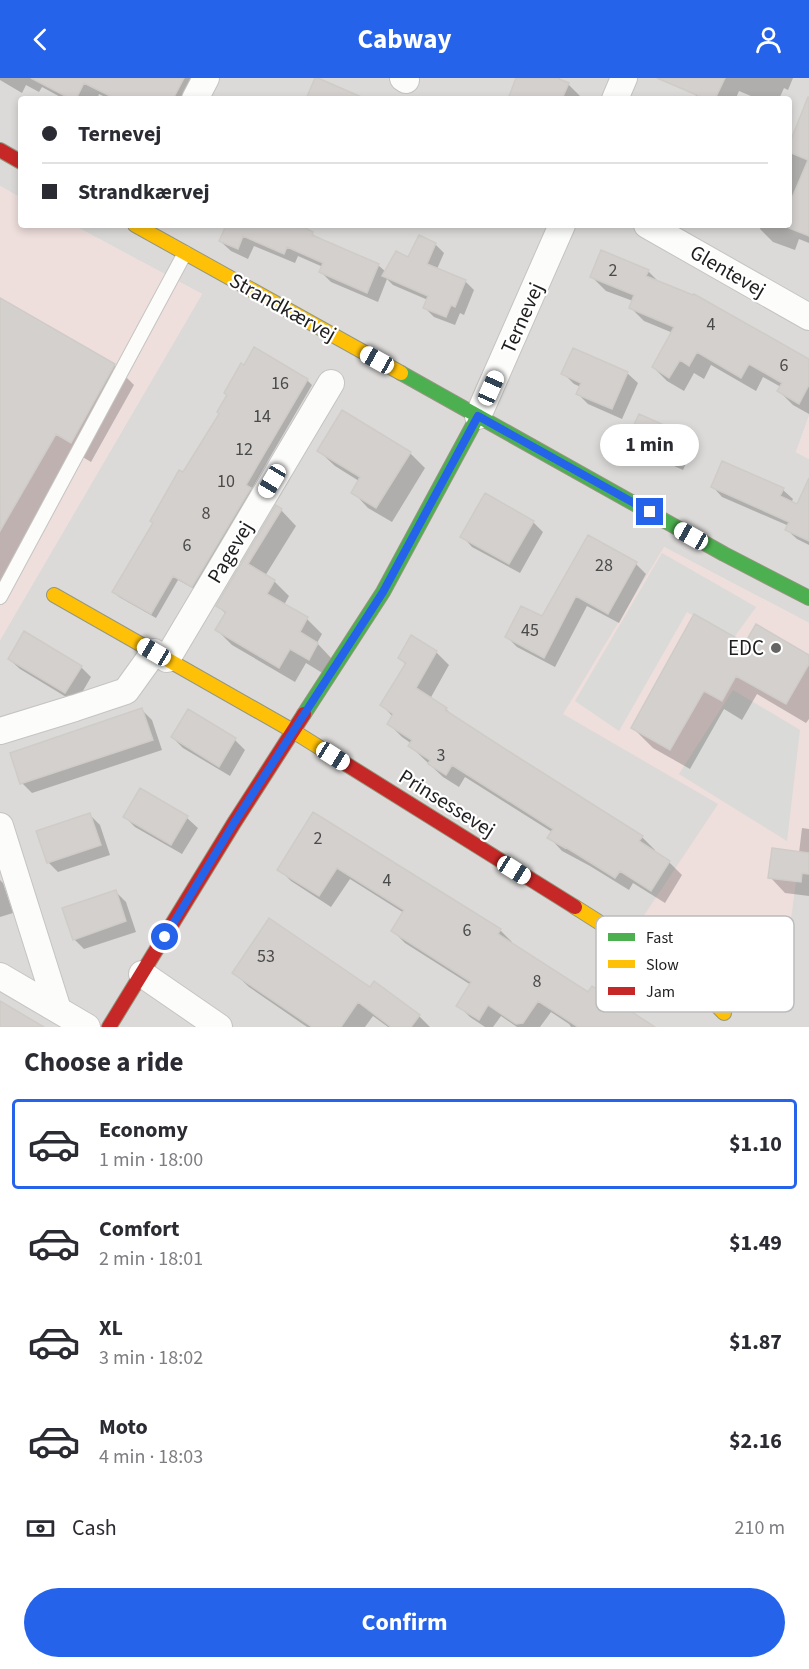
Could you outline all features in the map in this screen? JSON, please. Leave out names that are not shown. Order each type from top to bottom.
[{"type":"street","points":[[197,96],[206,78]]},
{"type":"street","points":[[616,96],[624,78]]},
{"type":"street","points":[[0,150],[18,160]]},
{"type":"street","name":"Strandkærvej","points":[[140,228],[724,554],[809,598]]},
{"type":"street","name":"Ternevej","points":[[109,1027],[234,823],[383,592],[478,416],[561,228]]},
{"type":"street","name":"Glentevej","points":[[651,228],[809,317]]},
{"type":"street","name":"Pagevej","points":[[0,731],[126,690],[161,656],[330,382]]},
{"type":"street","points":[[54,595],[293,731]]},
{"type":"street","name":"Prinsessevej","points":[[293,731],[596,921]]},
{"type":"street","points":[[0,826],[58,1010]]},
{"type":"street","points":[[142,974],[219,1027]]},
{"type":"street","points":[[0,976],[87,1027]]},
{"type":"lane","points":[[0,597],[185,253]]},
{"type":"shaded area","points":[[0,78],[809,78],[809,416],[796,452],[809,459],[809,623],[664,547],[719,804],[752,916],[596,916],[596,1012],[794,1012],[794,916],[791,916],[797,873],[809,875],[809,1027],[0,1027],[0,640],[202,294],[79,228],[792,228],[792,96],[18,96],[18,196],[0,186]]},
{"type":"shaded area","points":[[0,186],[18,196],[18,228],[79,228],[202,294],[0,640]]},
{"type":"shaded area","points":[[809,416],[809,459],[796,452]]},
{"type":"shaded area","points":[[664,547],[809,623],[809,875],[797,874],[791,916],[644,916],[718,804],[563,714]]},
{"type":"shaded area","points":[[662,553],[756,607],[733,639],[687,612],[619,731],[575,701]]},
{"type":"shaded area","points":[[733,690],[800,730],[787,841],[679,774]]},
{"type":"building","points":[[31,78],[184,78],[175,96],[110,96],[84,83],[78,96],[65,96]]},
{"type":"building","points":[[315,78],[318,78],[359,96],[307,96]]},
{"type":"building","points":[[516,78],[557,78],[569,83],[563,96],[509,96]]},
{"type":"building","points":[[657,78],[725,78],[716,96],[699,96]]},
{"type":"building","points":[[809,97],[809,236],[789,228],[792,228],[792,198],[808,160],[792,153],[792,137]]},
{"type":"building","points":[[225,228],[305,228],[313,232],[312,235],[379,264],[367,293],[319,272],[323,263],[287,247],[284,254],[243,236],[238,249],[219,241]]},
{"type":"building","points":[[419,235],[436,243],[427,264],[466,280],[455,307],[451,305],[446,317],[423,308],[428,296],[382,276],[396,251],[408,257]]},
{"type":"building","points":[[601,250],[649,270],[646,276],[694,294],[809,359],[809,385],[799,404],[777,391],[782,383],[749,364],[741,378],[697,352],[689,366],[680,360],[669,378],[652,367],[674,327],[629,308],[634,295],[590,277]]},
{"type":"building","points":[[0,298],[115,364],[71,443],[56,434],[0,531]]},
{"type":"building","points":[[254,347],[308,379],[246,485],[251,488],[192,587],[173,576],[151,614],[112,592],[153,523],[150,521],[179,470],[183,472],[219,414],[217,412],[227,395],[224,393],[241,363],[244,365]]},
{"type":"building","points":[[573,348],[628,372],[612,409],[576,394],[581,383],[561,374]]},
{"type":"building","points":[[342,410],[411,452],[376,508],[351,493],[360,477],[317,451]]},
{"type":"building","points":[[639,414],[684,434],[672,461],[627,440]]},
{"type":"building","points":[[722,461],[784,488],[780,496],[797,504],[809,478],[809,541],[785,530],[789,522],[711,487]]},
{"type":"building","points":[[485,493],[534,521],[509,564],[460,537]]},
{"type":"building","points":[[276,505],[282,509],[248,564],[275,580],[267,594],[308,617],[300,632],[318,643],[309,660],[290,649],[279,668],[215,630],[226,612],[216,606]]},
{"type":"building","points":[[588,535],[637,562],[608,614],[576,596],[544,658],[505,637],[521,606],[542,616]]},
{"type":"building","points":[[694,614],[745,643],[756,624],[809,655],[809,664],[786,704],[736,676],[722,701],[704,691],[670,750],[631,728]]},
{"type":"building","points":[[24,631],[82,666],[65,693],[8,659]]},
{"type":"building","points":[[411,635],[437,651],[416,688],[447,708],[445,710],[643,836],[639,841],[670,861],[651,891],[620,871],[615,878],[547,838],[553,829],[452,765],[446,775],[428,764],[430,760],[408,746],[412,740],[387,724],[393,714],[380,705],[406,663],[398,658]]},
{"type":"building","points":[[142,708],[153,740],[20,784],[10,753]]},
{"type":"building","points":[[188,709],[236,738],[219,767],[171,737]]},
{"type":"building","points":[[140,788],[188,816],[171,845],[123,817]]},
{"type":"building","points":[[313,812],[501,929],[498,934],[588,992],[592,986],[596,989],[596,1012],[632,1012],[655,1027],[578,1027],[538,1001],[523,1023],[516,1024],[488,1005],[479,1020],[456,1006],[471,982],[391,931],[404,910],[337,868],[319,896],[277,870]]},
{"type":"building","points":[[90,813],[101,845],[47,863],[36,831]]},
{"type":"building","points":[[772,848],[809,853],[809,874],[802,873],[801,882],[768,878]]},
{"type":"building","points":[[116,890],[126,921],[73,940],[62,908]]},
{"type":"building","points":[[269,918],[370,987],[374,981],[420,1015],[411,1027],[391,1027],[358,1002],[341,1027],[312,1027],[232,973]]},
{"type":"building","points":[[0,1001],[44,1027],[0,1027]]},
{"type":"traffic: fast","points":[[401,373],[724,554],[809,598]]},
{"type":"traffic: fast","points":[[304,714],[383,592],[478,416]]},
{"type":"traffic: slow","points":[[140,228],[401,373]]},
{"type":"traffic: slow","points":[[54,595],[325,751]]},
{"type":"traffic: slow","points":[[575,907],[596,920]]},
{"type":"traffic: jam","points":[[0,150],[18,160]]},
{"type":"traffic: jam","points":[[109,1027],[304,714]]},
{"type":"traffic: jam","points":[[325,751],[575,907]]},
{"type":"place","name":"EDC","points":[[776,648]]},
{"type":"route","points":[[165,937],[234,823],[383,592],[478,416],[650,512]]}]
